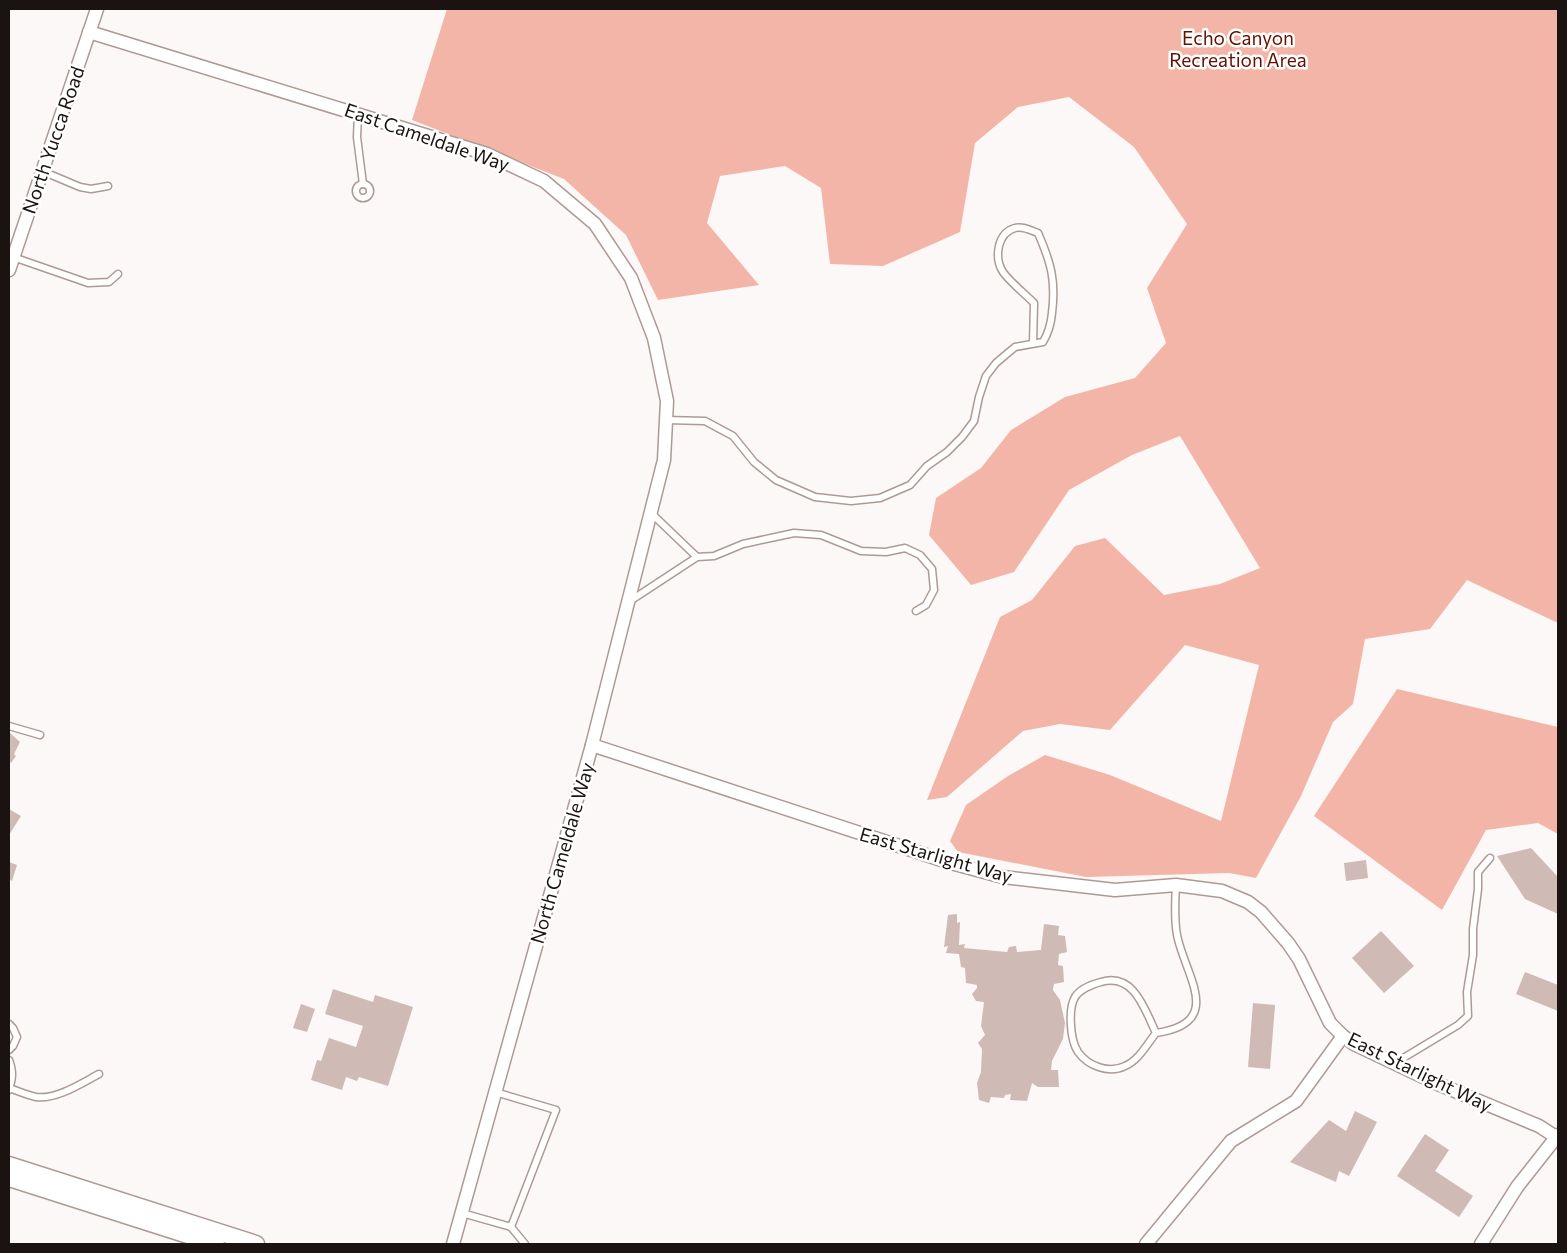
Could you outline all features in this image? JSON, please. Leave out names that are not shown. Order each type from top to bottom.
[{"type":"street","name":"North Yucca Road","points":[[9,270],[97,9]]},
{"type":"street","name":"East Cameldale Way","points":[[89,32],[487,154],[544,181],[595,224],[631,278],[654,338],[667,401],[664,460]]},
{"type":"street","name":"North Cameldale Way","points":[[453,1244],[592,745],[664,460]]},
{"type":"street","name":"East Starlight Way","points":[[592,745],[951,863],[1003,878],[1115,890],[1176,885],[1222,891],[1248,902],[1261,912],[1288,943],[1299,959],[1330,1023],[1342,1036],[1354,1044],[1438,1084],[1539,1126],[1557,1136]]},
{"type":"street","points":[[1146,1244],[1231,1141],[1296,1101],[1342,1036]]},
{"type":"street","points":[[1481,1244],[1517,1187],[1557,1136]]},
{"type":"street","points":[[9,1165],[161,1220],[216,1244]]},
{"type":"street","points":[[9,1178],[256,1244]]},
{"type":"lane","points":[[358,113],[358,137],[363,184]]},
{"type":"lane","points":[[42,171],[90,189],[108,186]]},
{"type":"lane","points":[[666,420],[705,421],[733,436],[754,462],[776,480],[815,498],[851,501],[880,498],[910,485],[926,466],[947,452],[974,421],[986,376],[996,363],[1015,347],[1033,344],[1043,342],[1050,328],[1054,293],[1051,269],[1038,233],[1024,228],[1014,228],[1003,235],[998,248],[999,261],[1003,272],[1034,303],[1033,344]]},
{"type":"lane","points":[[13,257],[88,283],[109,282],[118,274]]},
{"type":"lane","points":[[651,513],[697,557]]},
{"type":"lane","points":[[629,602],[697,557],[714,556],[744,544],[794,534],[820,535],[861,551],[886,552],[905,548],[920,555],[932,569],[934,590],[926,605],[916,611]]},
{"type":"lane","points":[[9,726],[40,735]]},
{"type":"lane","points":[[1395,1063],[1458,1025],[1468,1016],[1467,992],[1473,955],[1473,929],[1478,872],[1490,858]]},
{"type":"lane","points":[[1156,1033],[1132,988],[1118,981],[1109,980],[1081,990],[1072,1006],[1071,1024],[1078,1052],[1088,1061],[1099,1067],[1111,1070],[1124,1067],[1132,1062],[1156,1033],[1181,1027],[1190,1020],[1195,1007],[1195,987],[1177,936],[1174,912],[1176,885]]},
{"type":"lane","points":[[9,1024],[13,1028],[16,1037],[13,1046],[9,1050]]},
{"type":"lane","points":[[9,1060],[12,1069],[9,1089],[37,1097],[48,1097],[58,1094],[99,1074]]},
{"type":"lane","points":[[495,1092],[556,1110],[511,1227]]},
{"type":"lane","points":[[462,1212],[511,1227],[525,1244]]},
{"type":"green space","name":"Echo Canyon Recreation Area","points":[[447,9],[1558,9],[1558,623],[1467,580],[1430,629],[1365,639],[1353,704],[1333,722],[1301,796],[1256,878],[1229,873],[1086,877],[958,852],[950,841],[966,805],[1008,776],[1045,755],[1110,775],[1221,821],[1259,665],[1185,645],[1110,730],[1060,724],[1023,731],[947,797],[927,800],[1000,617],[1032,600],[1075,546],[1105,538],[1164,595],[1220,584],[1260,568],[1180,436],[1132,455],[1069,490],[1014,572],[971,585],[929,535],[936,498],[981,468],[1011,430],[1065,397],[1135,378],[1166,343],[1147,288],[1187,224],[1134,147],[1069,97],[1018,107],[975,143],[960,232],[883,266],[830,264],[821,188],[785,166],[720,176],[707,223],[759,285],[658,300],[626,235],[564,179],[412,120]]},
{"type":"green space","points":[[1397,689],[1558,727],[1558,834],[1538,823],[1486,830],[1442,910],[1314,816]]},
{"type":"building","points":[[9,732],[20,742],[14,754],[16,756],[11,763],[9,761]]},
{"type":"building","points":[[9,809],[21,816],[9,835]]},
{"type":"building","points":[[1531,848],[1558,877],[1558,914],[1525,899],[1497,856]]},
{"type":"building","points":[[1366,860],[1368,878],[1346,881],[1344,863]]},
{"type":"building","points":[[9,862],[17,865],[12,881],[9,879]]},
{"type":"building","points":[[957,914],[957,923],[960,922],[959,945],[965,944],[964,948],[1007,952],[1009,947],[1016,946],[1017,952],[1041,950],[1044,924],[1059,926],[1058,935],[1065,936],[1067,952],[1059,954],[1058,965],[1063,966],[1064,982],[1054,984],[1053,990],[1060,1000],[1065,1023],[1063,1039],[1052,1061],[1051,1070],[1058,1070],[1059,1087],[1038,1087],[1032,1083],[1027,1101],[1010,1100],[1011,1094],[1005,1095],[1004,1098],[991,1097],[989,1103],[979,1100],[977,1083],[981,1072],[982,1049],[978,1043],[985,1035],[981,1026],[984,1002],[976,1001],[972,994],[977,985],[966,983],[965,968],[961,967],[959,954],[946,953],[948,946],[944,947],[948,915]]},
{"type":"building","points":[[1381,931],[1414,966],[1384,993],[1352,958]]},
{"type":"building","points":[[1525,972],[1558,985],[1558,1011],[1516,994]]},
{"type":"building","points":[[333,989],[373,1002],[375,995],[413,1007],[388,1086],[359,1077],[357,1081],[346,1077],[342,1090],[311,1080],[317,1060],[321,1061],[329,1038],[356,1047],[363,1026],[325,1014]]},
{"type":"building","points":[[1253,1003],[1275,1005],[1270,1069],[1248,1067]]},
{"type":"building","points":[[301,1004],[315,1009],[307,1032],[293,1028]]},
{"type":"building","points":[[1355,1111],[1377,1122],[1349,1176],[1339,1171],[1336,1182],[1290,1162],[1329,1120],[1346,1131]]},
{"type":"building","points":[[1425,1134],[1449,1150],[1435,1171],[1473,1196],[1459,1217],[1397,1176]]}]
